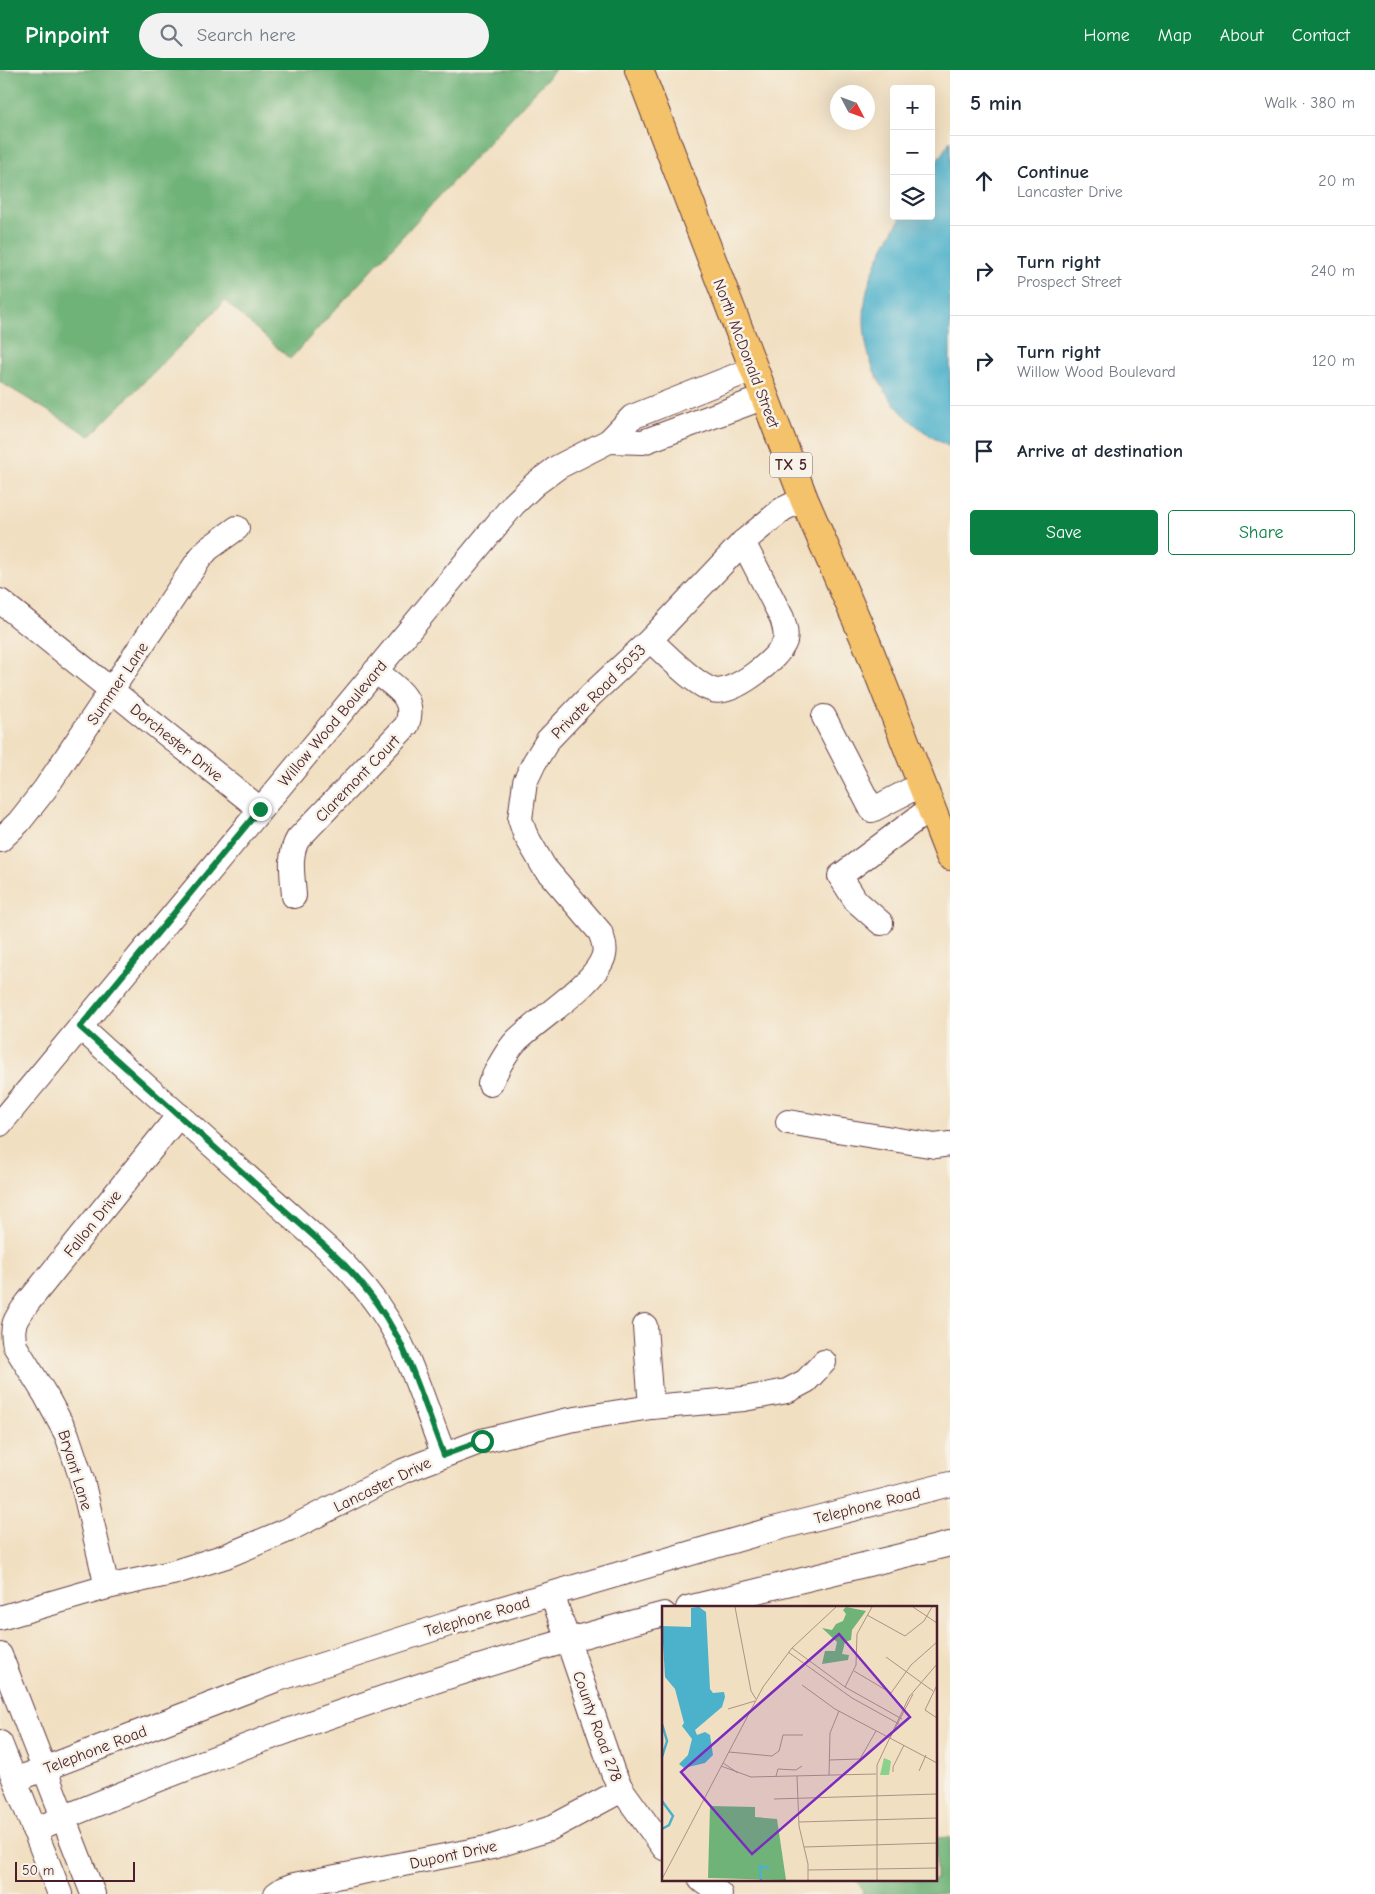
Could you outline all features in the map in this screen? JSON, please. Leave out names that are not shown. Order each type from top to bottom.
[{"type":"main road","name":"North McDonald Street","points":[[639,70],[804,499],[867,644],[950,856]]},
{"type":"street","name":"Willow Wood Boulevard","points":[[0,1124],[514,504],[535,484],[558,467],[609,441],[632,417],[754,368]]},
{"type":"street","name":"Willow Wood Boulevard","points":[[609,441],[643,442],[764,397]]},
{"type":"street","name":"Private Road 5053","points":[[490,1084],[497,1068],[517,1041],[589,979],[599,966],[604,954],[604,943],[600,932],[544,867],[525,834],[520,819],[525,782],[534,762],[548,740],[590,695],[650,640],[744,542],[783,508],[804,499]]},
{"type":"street","name":"Summer Lane","points":[[0,840],[19,822],[45,789],[200,558],[208,549],[237,528]]},
{"type":"street","points":[[650,640],[698,682],[713,690],[724,691],[736,687],[774,656],[784,641],[786,632],[782,618],[744,542]]},
{"type":"street","name":"Dorchester Drive","points":[[0,601],[260,809]]},
{"type":"street","name":"Claremont Court","points":[[294,896],[293,846],[407,725],[410,709],[405,696],[375,671]]},
{"type":"street","points":[[824,717],[872,810],[926,796]]},
{"type":"street","points":[[881,923],[856,901],[840,876],[926,796]]},
{"type":"street","points":[[80,1027],[327,1248],[353,1274],[398,1338],[444,1455]]},
{"type":"street","name":"Fallon Drive","points":[[12,1334],[13,1324],[19,1314],[179,1115]]},
{"type":"street","points":[[788,1122],[936,1146],[950,1144]]},
{"type":"street","points":[[645,1326],[651,1407]]},
{"type":"street","name":"Bryant Lane","points":[[12,1334],[15,1346],[67,1434],[82,1480],[107,1587]]},
{"type":"street","name":"Lancaster Drive","points":[[0,1618],[107,1587],[172,1573],[226,1556],[288,1530],[403,1471],[482,1441],[548,1424],[651,1407],[744,1399],[787,1391],[806,1381],[824,1362]]},
{"type":"street","name":"Telephone Road","points":[[15,1780],[275,1680],[455,1622],[770,1530],[950,1484]]},
{"type":"street","points":[[696,1606],[950,1544]]},
{"type":"street","name":"County Road 278","points":[[552,1594],[612,1773],[662,1845]]},
{"type":"street","points":[[34,1830],[259,1742],[431,1683],[567,1640],[662,1615]]},
{"type":"street","points":[[0,1655],[93,1894]]},
{"type":"street","points":[[0,1744],[60,1894]]},
{"type":"street","name":"Dupont Drive","points":[[276,1894],[294,1886],[506,1843],[549,1828],[622,1790]]},
{"type":"street","points":[[704,1882],[720,1894]]},
{"type":"green space","points":[[0,70],[555,70],[290,359],[225,301],[90,436],[0,382]]},
{"type":"green space","points":[[950,1837],[950,1894],[862,1894],[863,1890],[857,1882],[938,1882],[938,1838]]},
{"type":"water","points":[[950,141],[950,447],[910,421],[882,386],[872,366],[866,344],[864,321],[868,286],[885,244],[900,220],[935,220],[935,165]]},
{"type":"route","points":[[260,809],[80,1027],[341,1260],[353,1274],[398,1338],[444,1455],[482,1441]]}]
